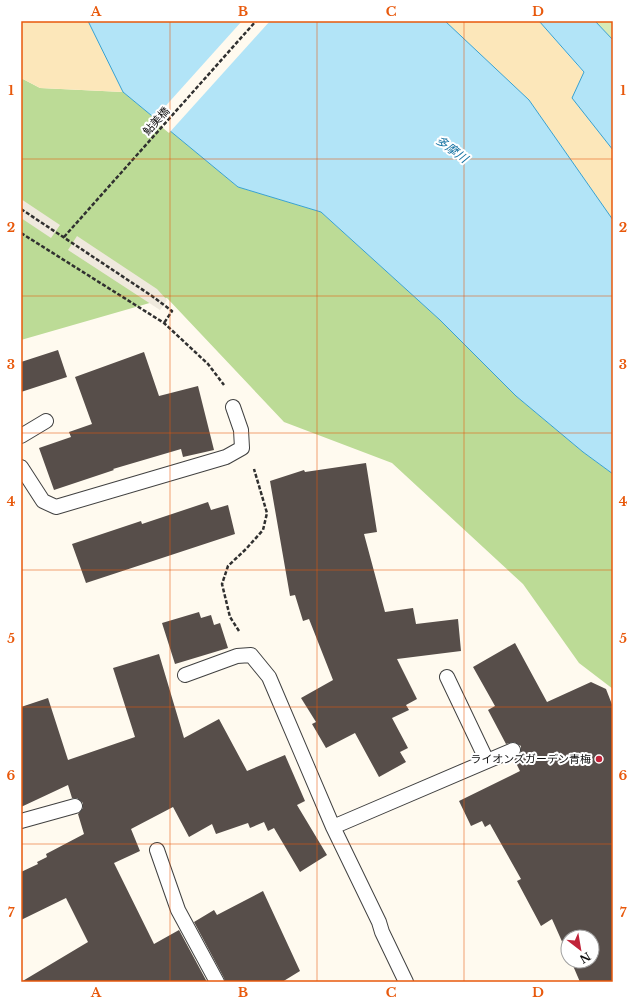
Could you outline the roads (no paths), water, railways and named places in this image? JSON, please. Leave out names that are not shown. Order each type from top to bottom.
[{"type":"lane","points":[[21,467],[43,501],[56,507],[226,457],[242,448],[240,430],[234,407]]},
{"type":"lane","points":[[21,436],[46,421]]},
{"type":"lane","points":[[185,675],[237,656],[251,655],[269,677],[333,827],[406,982]]},
{"type":"lane","points":[[446,677],[487,761]]},
{"type":"lane","points":[[333,827],[513,750]]},
{"type":"lane","points":[[21,821],[75,806]]},
{"type":"lane","points":[[157,850],[178,910],[218,982]]},
{"type":"water","name":"多摩川","points":[[88,21],[445,21],[529,100],[613,220],[613,474],[583,452],[516,396],[440,320],[321,212],[238,187],[123,92]]},
{"type":"water","points":[[539,21],[595,21],[613,40],[613,150],[572,98],[584,72]]},
{"type":"place","name":"ライオンズガーデン青梅","points":[[599,759]]}]
